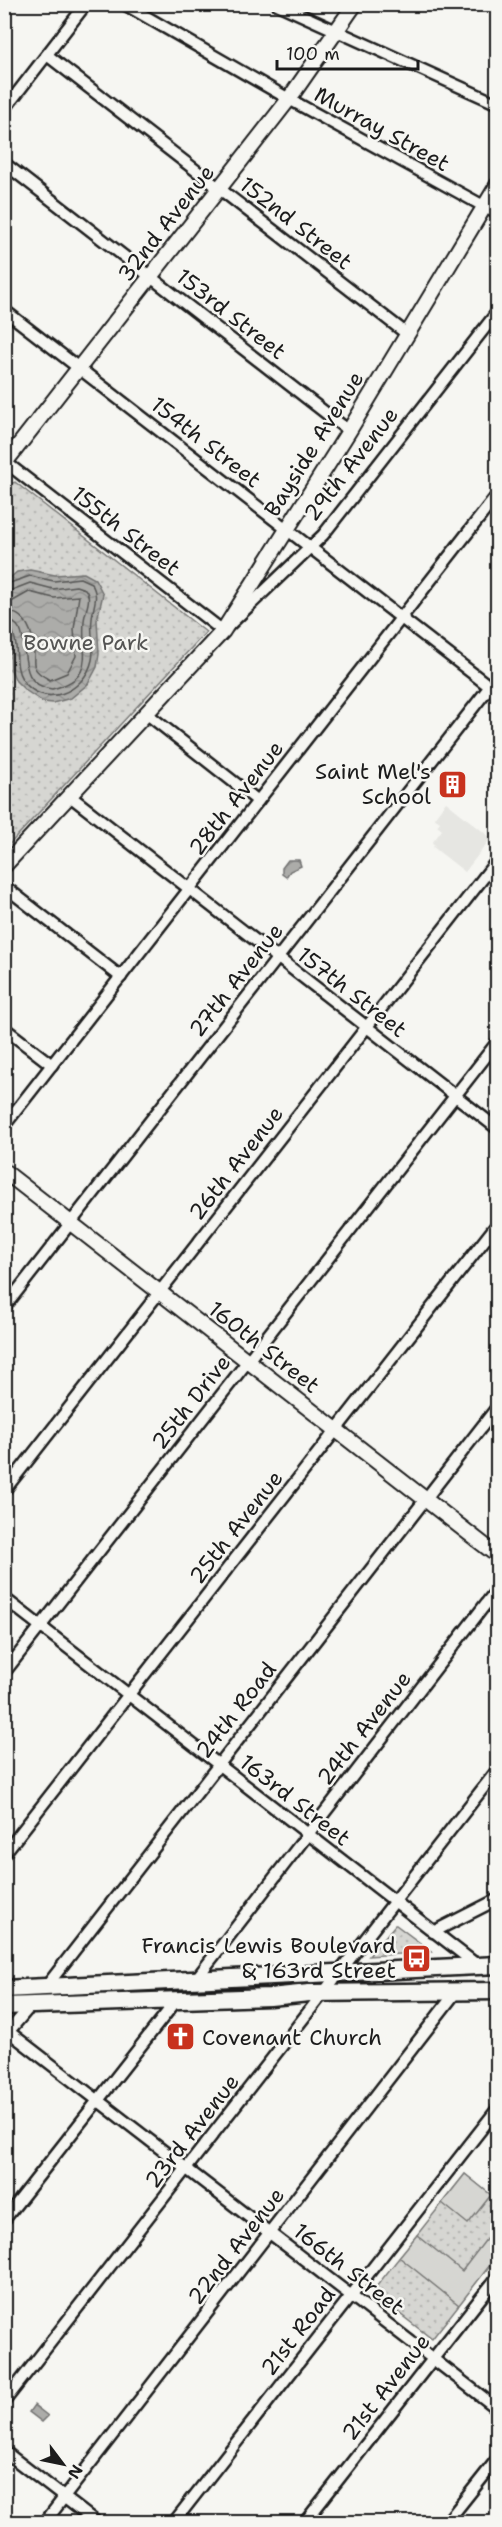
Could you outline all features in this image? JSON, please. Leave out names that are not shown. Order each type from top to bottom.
[{"type":"main road","points":[[4,1989],[498,1965]]},
{"type":"main road","points":[[4,2006],[176,2001],[325,1992],[498,1991]]},
{"type":"street","points":[[4,110],[86,4]]},
{"type":"street","name":"Murray Street","points":[[124,4],[289,99],[490,202],[498,214]]},
{"type":"street","points":[[277,4],[498,104]]},
{"type":"street","name":"32nd Avenue","points":[[5,462],[289,99],[355,4]]},
{"type":"street","name":"152nd Street","points":[[47,55],[407,334]]},
{"type":"street","name":"153rd Street","points":[[4,163],[349,430]]},
{"type":"street","name":"Bayside Avenue","points":[[146,713],[224,631],[490,202],[498,184]]},
{"type":"street","name":"154th Street","points":[[4,310],[493,690]]},
{"type":"street","name":"29th Avenue","points":[[224,631],[323,535],[498,311]]},
{"type":"street","name":"155th Street","points":[[5,462],[224,631]]},
{"type":"street","name":"28th Avenue","points":[[4,1126],[498,494]]},
{"type":"street","name":"27th Avenue","points":[[4,1308],[278,958],[493,690],[498,676]]},
{"type":"street","points":[[4,866],[146,713],[258,801]]},
{"type":"street","name":"157th Street","points":[[70,796],[498,1130]]},
{"type":"street","name":"26th Avenue","points":[[4,1491],[498,858]]},
{"type":"street","points":[[4,886],[121,976]]},
{"type":"street","points":[[4,1028],[52,1065]]},
{"type":"street","name":"25th Drive","points":[[4,1673],[498,1041]]},
{"type":"street","name":"160th Street","points":[[4,1171],[498,1556]]},
{"type":"street","name":"25th Avenue","points":[[4,1854],[498,1223]]},
{"type":"street","name":"24th Road","points":[[6,2032],[45,1988],[498,1406]]},
{"type":"street","name":"24th Avenue","points":[[196,1979],[306,1833],[498,1588]]},
{"type":"street","name":"163rd Street","points":[[4,1598],[477,1966]]},
{"type":"street","name":"23rd Avenue","points":[[4,2402],[498,1769]]},
{"type":"street","points":[[433,1932],[498,1899]]},
{"type":"street","name":"22nd Avenue","points":[[45,2523],[456,1992]]},
{"type":"street","points":[[4,2220],[176,2001]]},
{"type":"street","name":"166th Street","points":[[6,2032],[99,2099],[498,2409]]},
{"type":"street","name":"21st Road","points":[[174,2523],[498,2108]]},
{"type":"street","name":"21st Avenue","points":[[305,2523],[498,2276]]},
{"type":"street","points":[[4,2451],[96,2523]]},
{"type":"street","points":[[447,2523],[498,2458]]},
{"type":"shaded area","points":[[446,802],[491,838],[465,872],[433,847],[435,845],[432,843],[442,830],[437,826],[440,822],[434,818]]},
{"type":"green space","name":"Bowne Park","points":[[15,482],[206,632],[5,849],[4,486]]},
{"type":"green space","points":[[396,1925],[432,1952],[369,1956]]},
{"type":"green space","points":[[465,2174],[497,2200],[497,2256],[432,2339],[372,2292]]},
{"type":"green space","points":[[465,2174],[491,2195],[468,2224],[442,2203]]},
{"type":"green space","points":[[497,2225],[497,2256],[459,2305],[399,2257],[417,2235],[462,2271]]},
{"type":"water","points":[[30,570],[55,575],[84,573],[95,579],[103,594],[97,620],[99,654],[97,667],[88,684],[71,698],[53,703],[43,702],[25,690],[16,681],[11,670],[10,642],[5,628],[5,582],[17,572]]},
{"type":"water","points":[[288,860],[299,860],[301,866],[290,871],[286,877],[282,874],[282,868]]},
{"type":"water","points":[[34,2405],[48,2416],[42,2422],[29,2412]]},
{"type":"place","name":"Saint Mel's School","points":[[452,784]]},
{"type":"place","name":"Francis Lewis Boulevard & 163rd Street","points":[[417,1958]]},
{"type":"place","name":"Covenant Church","points":[[181,2037]]}]
